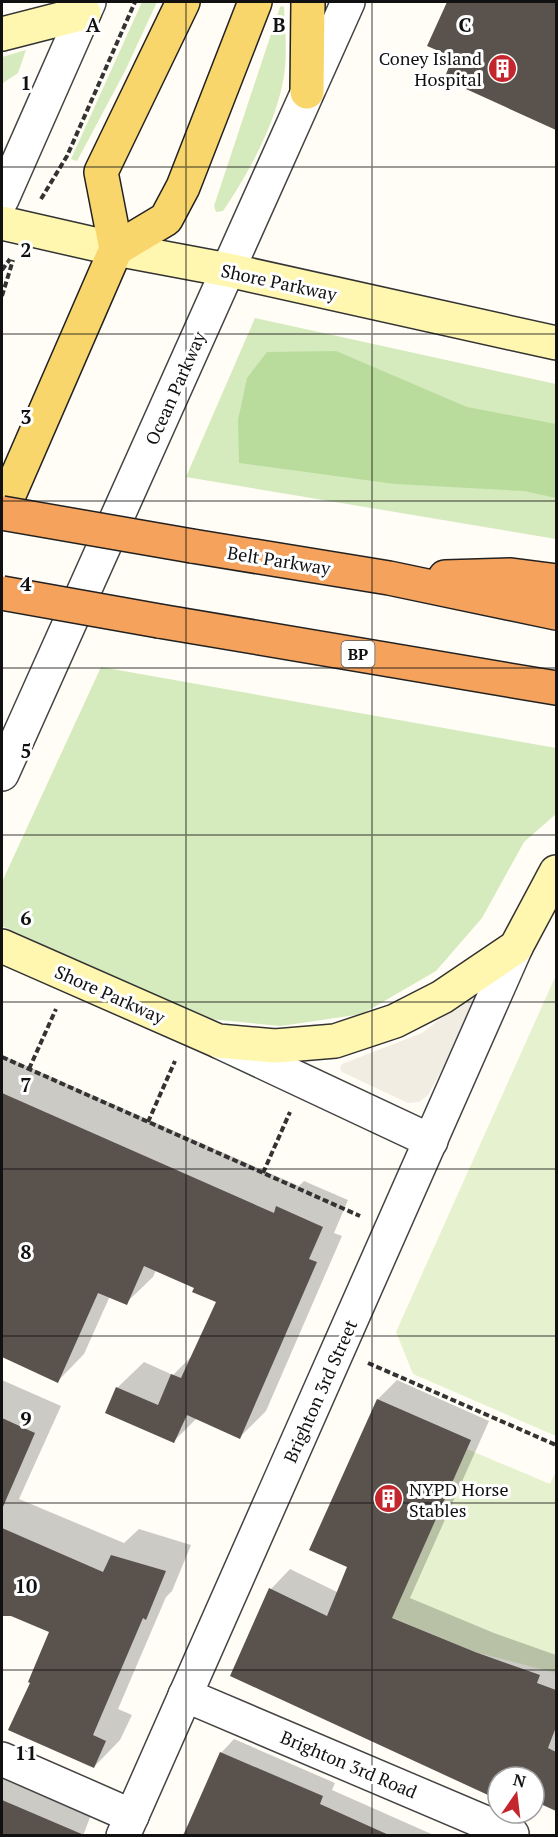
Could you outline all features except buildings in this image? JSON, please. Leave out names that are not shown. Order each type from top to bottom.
[{"type":"highway","name":"Belt Parkway","points":[[2,512],[388,578],[556,613]]},
{"type":"highway","points":[[388,578],[511,575],[556,581]]},
{"type":"highway","name":"BP","points":[[2,592],[556,688]]},
{"type":"main road","points":[[2,512],[116,249],[101,172],[183,2]]},
{"type":"main road","points":[[116,249],[166,219],[183,187],[255,2]]},
{"type":"main road","points":[[307,92],[308,2]]},
{"type":"main road","points":[[2,34],[87,7]]},
{"type":"main road","name":"Shore Parkway","points":[[2,223],[116,249],[228,270],[556,343]]},
{"type":"main road","name":"Shore Parkway","points":[[2,946],[218,1041],[275,1046],[334,1041],[395,1021],[442,997],[516,947],[556,872]]},
{"type":"street","name":"Ocean Parkway","points":[[2,774],[348,2]]},
{"type":"street","points":[[2,199],[87,7]]},
{"type":"street","name":"Brighton 3rd Street","points":[[128,1826],[516,947]]},
{"type":"street","name":"Shore Parkway","points":[[218,1041],[430,1141]]},
{"type":"street","name":"Brighton 3rd Road","points":[[186,1695],[512,1834]]},
{"type":"street","points":[[2,1759],[128,1826]]},
{"type":"path","points":[[40,200],[67,156],[135,2]]},
{"type":"path","points":[[2,296],[15,252]]},
{"type":"path","points":[[29,1069],[56,1009]]},
{"type":"path","points":[[2,1057],[360,1216]]},
{"type":"path","points":[[148,1122],[175,1061]]},
{"type":"path","points":[[262,1173],[290,1112]]},
{"type":"path","points":[[364,1361],[556,1445]]},
{"type":"green space","points":[[142,2],[157,2],[125,71],[77,161],[71,159]]},
{"type":"green space","points":[[282,6],[284,7],[286,44],[285,63],[274,115],[242,181],[223,211],[216,212],[214,206]]},
{"type":"green space","points":[[26,50],[18,73],[3,83],[2,87],[2,57]]},
{"type":"green space","points":[[255,318],[556,384],[556,539],[186,477]]},
{"type":"green space","points":[[336,351],[467,407],[556,424],[556,498],[524,491],[395,484],[239,463],[238,420],[247,378],[267,352]]},
{"type":"green space","points":[[101,667],[556,748],[556,814],[524,842],[482,918],[436,971],[362,1014],[281,1026],[209,1019],[2,926],[2,882]]},
{"type":"green space","points":[[556,975],[556,1436],[413,1374],[396,1332]]},
{"type":"green space","points":[[467,1449],[550,1484],[556,1471],[556,1673],[475,1652],[386,1615],[403,1592]]},
{"type":"shaded area","points":[[474,993],[479,994],[480,998],[428,1095],[419,1102],[408,1103],[342,1072],[340,1068],[342,1064],[422,1033]]},
{"type":"place","name":"Coney Island Hospital","points":[[503,68]]},
{"type":"place","name":"NYPD Horse Stables","points":[[388,1499]]}]
